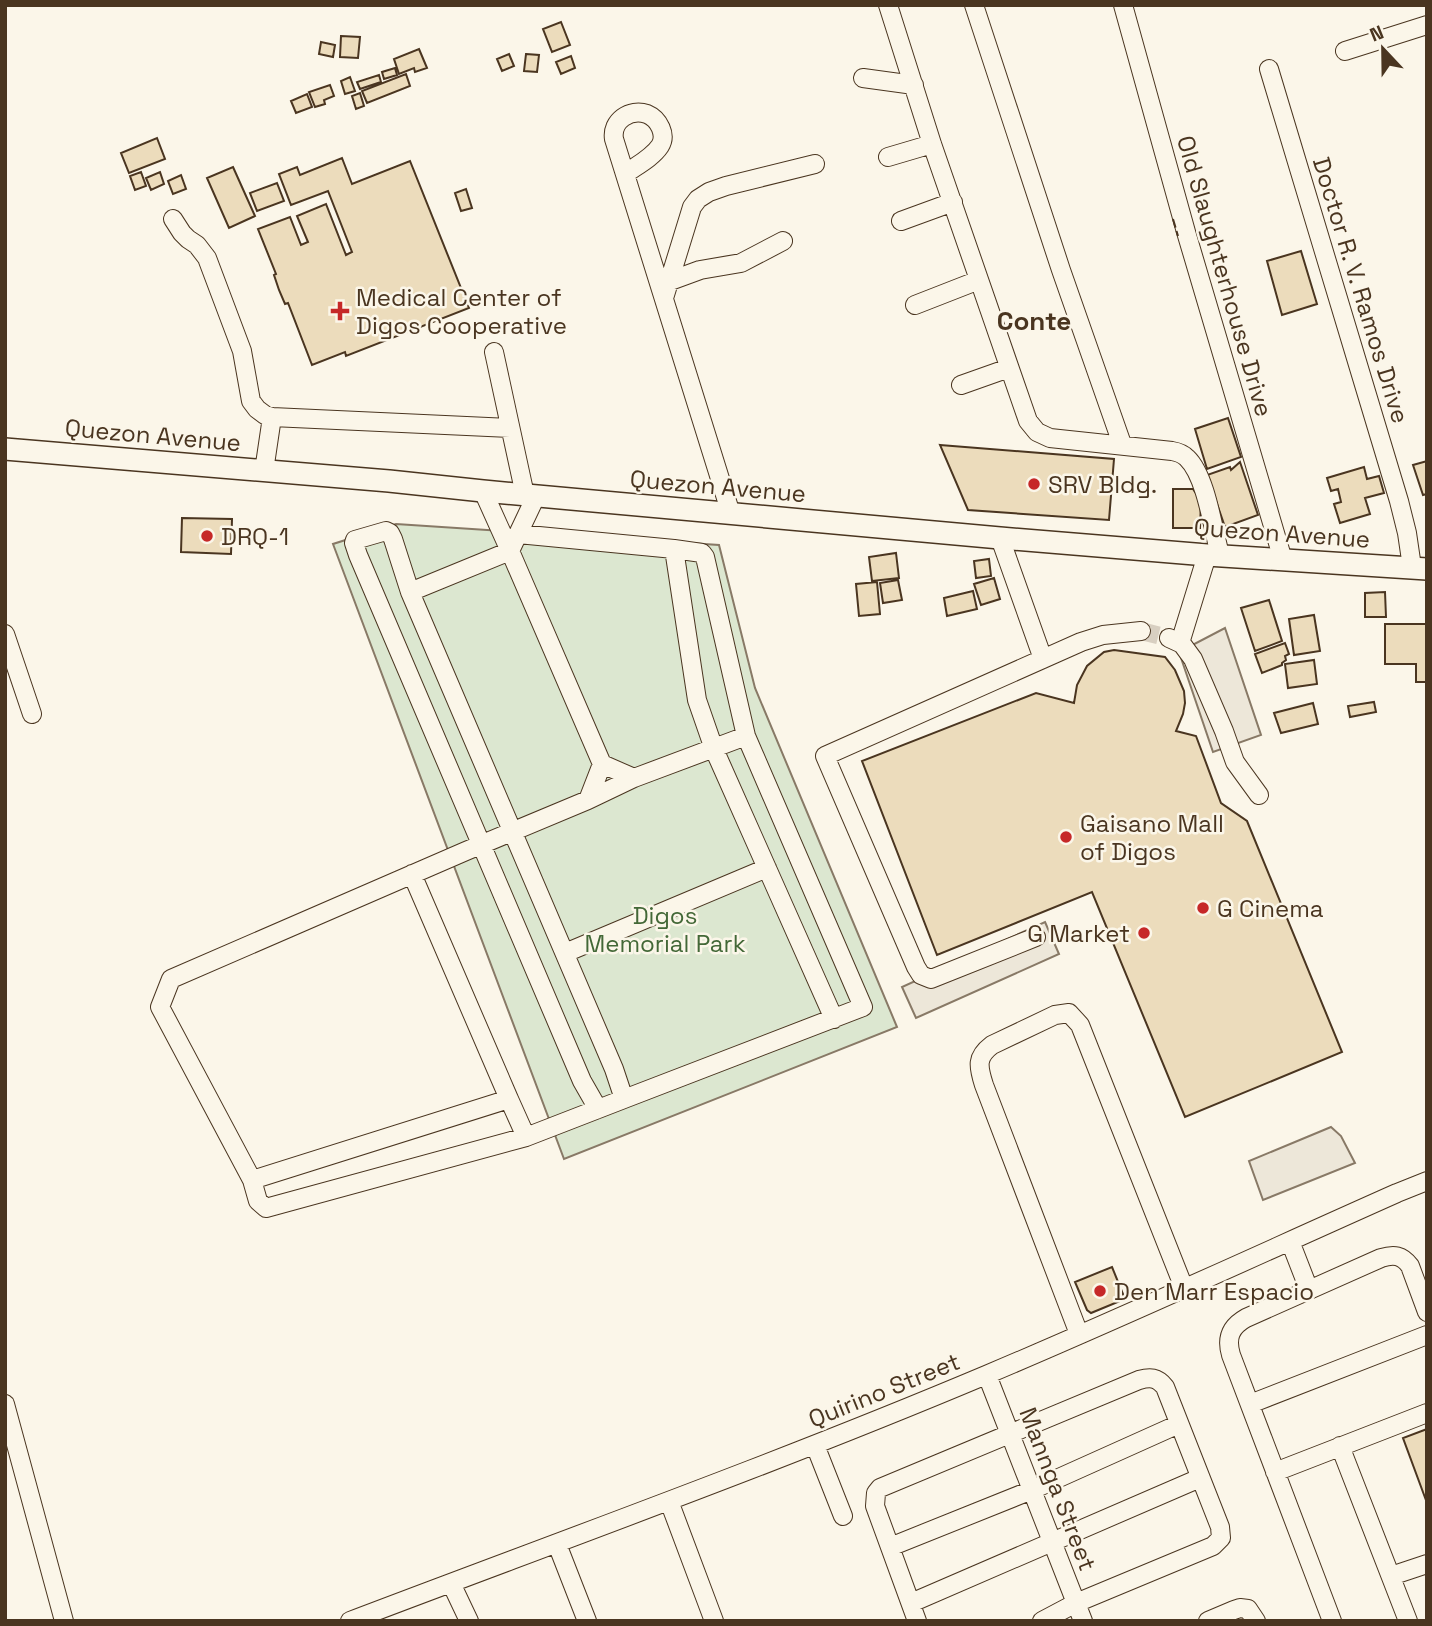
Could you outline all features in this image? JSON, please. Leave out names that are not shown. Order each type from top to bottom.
[{"type":"main road","name":"Quezon Avenue","points":[[5,449],[389,481],[1000,538],[1419,568]]},
{"type":"street","points":[[888,5],[932,144],[1024,413],[1033,429],[1050,438],[1172,451],[1186,457],[1198,474],[1203,486],[1213,555],[1175,640],[1188,650],[1193,659],[1235,762],[1259,795]]},
{"type":"street","points":[[974,5],[1122,444]]},
{"type":"street","name":"Old Slaughterhouse Drive","points":[[1123,5],[1182,219],[1283,560]]},
{"type":"street","points":[[1345,51],[1427,25]]},
{"type":"street","name":"Doctor R. V. Ramos Drive","points":[[1269,69],[1419,568]]},
{"type":"street","points":[[863,78],[914,85]]},
{"type":"street","points":[[888,158],[932,144]]},
{"type":"street","points":[[667,290],[692,207],[698,199],[726,186],[816,164]]},
{"type":"street","points":[[625,174],[667,290],[731,514]]},
{"type":"street","points":[[901,221],[953,202]]},
{"type":"street","points":[[173,219],[188,240],[197,245],[207,258],[242,351],[251,401],[265,415],[510,428]]},
{"type":"street","points":[[667,290],[701,270],[741,263],[783,241]]},
{"type":"street","points":[[915,305],[979,280]]},
{"type":"street","points":[[410,592],[510,551],[519,534],[530,495],[510,428],[494,352]]},
{"type":"street","points":[[961,385],[1009,368]]},
{"type":"street","points":[[264,471],[272,417]]},
{"type":"street","points":[[483,491],[602,764],[634,778]]},
{"type":"street","points":[[598,1109],[582,1080],[481,844],[358,555],[355,540],[386,531],[390,533],[410,592],[614,1069],[624,1099]]},
{"type":"street","points":[[519,534],[702,553],[705,557],[746,736],[863,1007],[526,1137],[266,1208],[258,1200],[252,1180],[160,1007],[171,979],[589,800],[634,778],[746,736]]},
{"type":"street","points":[[1000,538],[1043,659]]},
{"type":"street","points":[[674,550],[697,700],[714,748],[834,1019]]},
{"type":"street","points":[[1036,937],[931,979],[921,975],[825,756],[1081,642],[1103,635],[1142,631]]},
{"type":"street","points":[[5,634],[32,713]]},
{"type":"street","points":[[589,800],[602,764]]},
{"type":"street","points":[[565,953],[767,868]]},
{"type":"street","points":[[412,874],[526,1137]]},
{"type":"street","points":[[1079,1334],[984,1084],[979,1064],[980,1057],[992,1045],[1055,1015],[1069,1013],[1080,1025],[1184,1288]]},
{"type":"street","points":[[252,1180],[509,1099]]},
{"type":"street","name":"Quirino Street","points":[[353,1620],[815,1445],[988,1375],[1427,1181]]},
{"type":"street","points":[[1290,1241],[1310,1290]]},
{"type":"street","points":[[1332,1621],[1229,1348],[1230,1332],[1246,1318],[1381,1258],[1396,1255],[1406,1260],[1410,1266],[1427,1312]]},
{"type":"street","points":[[1250,1404],[1427,1335]]},
{"type":"street","name":"Mannga Street","points":[[988,1375],[1083,1621]]},
{"type":"street","points":[[917,1621],[875,1507],[874,1499],[880,1488],[1139,1380],[1151,1377],[1158,1380],[1165,1387],[1220,1527],[1221,1538],[1213,1546],[1042,1621]]},
{"type":"street","points":[[5,1404],[65,1621]]},
{"type":"street","points":[[1275,1472],[1427,1413]]},
{"type":"street","points":[[890,1547],[1032,1490],[1179,1424]]},
{"type":"street","points":[[815,1445],[843,1516]]},
{"type":"street","points":[[1340,1447],[1408,1621]]},
{"type":"street","points":[[911,1603],[1200,1478]]},
{"type":"street","points":[[669,1501],[714,1621]]},
{"type":"street","points":[[557,1544],[587,1621]]},
{"type":"street","points":[[1391,1576],[1427,1564]]},
{"type":"street","points":[[452,1583],[469,1621]]},
{"type":"street","points":[[1208,1621],[1240,1608],[1252,1615]]},
{"type":"green space","name":"Digos Memorial Park","points":[[396,524],[719,545],[755,688],[897,1027],[564,1159],[333,544]]},
{"type":"shaded area","points":[[1225,628],[1261,735],[1213,752],[1179,652]]},
{"type":"shaded area","points":[[1045,922],[1059,954],[916,1018],[902,987]]},
{"type":"shaded area","points":[[1331,1127],[1341,1136],[1355,1163],[1263,1200],[1249,1161]]},
{"type":"building","points":[[561,22],[570,45],[552,52],[543,29]]},
{"type":"building","points":[[341,36],[360,37],[358,58],[340,57]]},
{"type":"building","points":[[321,42],[335,45],[333,57],[319,54]]},
{"type":"building","points":[[419,49],[427,68],[415,72],[414,68],[399,74],[394,59]]},
{"type":"building","points":[[509,54],[514,66],[502,71],[497,59]]},
{"type":"building","points":[[526,54],[539,55],[537,72],[524,71]]},
{"type":"building","points":[[571,56],[575,68],[561,74],[556,62]]},
{"type":"building","points":[[395,68],[397,75],[384,79],[382,72]]},
{"type":"building","points":[[406,74],[410,86],[367,103],[362,91]]},
{"type":"building","points":[[379,75],[381,82],[360,89],[357,82]]},
{"type":"building","points":[[350,77],[355,91],[345,94],[341,81]]},
{"type":"building","points":[[330,85],[334,96],[324,100],[325,104],[315,107],[309,92]]},
{"type":"building","points":[[360,93],[364,106],[356,109],[352,96]]},
{"type":"building","points":[[307,94],[312,107],[296,113],[291,101]]},
{"type":"building","points":[[157,138],[165,159],[129,173],[121,153]]},
{"type":"building","points":[[342,158],[352,184],[410,161],[469,308],[346,356],[345,352],[312,365],[288,303],[285,304],[279,290],[274,275],[276,274],[258,229],[290,217],[301,245],[308,242],[297,216],[326,204],[346,255],[352,252],[328,191],[291,205],[279,174],[297,167],[300,175]]},
{"type":"building","points":[[233,167],[255,216],[229,228],[207,178]]},
{"type":"building","points":[[141,172],[146,186],[135,190],[130,176]]},
{"type":"building","points":[[160,172],[164,184],[151,190],[146,178]]},
{"type":"building","points":[[181,175],[186,189],[173,194],[168,181]]},
{"type":"building","points":[[277,183],[284,201],[257,211],[250,193]]},
{"type":"building","points":[[466,189],[472,208],[461,211],[455,193]]},
{"type":"building","points":[[1301,251],[1317,304],[1282,315],[1267,261]]},
{"type":"building","points":[[1228,418],[1241,457],[1207,469],[1195,429]]},
{"type":"building","name":"SRV Bldg.","points":[[940,445],[1114,459],[1109,520],[968,510]]},
{"type":"building","points":[[1427,461],[1427,494],[1423,495],[1413,465]]},
{"type":"building","points":[[1240,462],[1258,515],[1225,527],[1207,475],[1230,467],[1231,470]]},
{"type":"building","points":[[1364,467],[1367,479],[1379,476],[1384,493],[1365,498],[1370,514],[1340,523],[1334,504],[1341,502],[1338,489],[1331,491],[1327,478]]},
{"type":"building","points":[[1173,489],[1193,489],[1201,501],[1200,528],[1173,528]]},
{"type":"building","name":"DRQ-1","points":[[182,518],[232,519],[231,554],[181,552]]},
{"type":"building","points":[[896,553],[899,578],[872,581],[869,557]]},
{"type":"building","points":[[989,559],[991,576],[976,578],[974,561]]},
{"type":"building","points":[[994,578],[1000,599],[981,605],[974,584]]},
{"type":"building","points":[[898,580],[902,600],[883,603],[880,583]]},
{"type":"building","points":[[877,582],[880,614],[859,616],[856,584]]},
{"type":"building","points":[[973,591],[977,609],[947,616],[944,598]]},
{"type":"building","points":[[1385,592],[1386,617],[1365,617],[1365,593]]},
{"type":"building","points":[[1269,600],[1282,641],[1255,651],[1241,608]]},
{"type":"building","points":[[1314,615],[1320,651],[1294,655],[1289,619]]},
{"type":"building","points":[[1385,624],[1427,624],[1427,682],[1416,682],[1416,664],[1385,664]]},
{"type":"building","points":[[1285,643],[1289,654],[1285,656],[1286,660],[1282,665],[1262,673],[1255,654]]},
{"type":"building","points":[[1114,650],[1165,657],[1175,670],[1184,691],[1185,703],[1176,731],[1196,736],[1221,803],[1247,821],[1342,1052],[1185,1117],[1092,892],[937,955],[862,761],[1036,693],[1074,703],[1077,685],[1087,666],[1104,652]]},
{"type":"building","points":[[1314,660],[1317,684],[1288,688],[1285,664]]},
{"type":"building","points":[[1374,702],[1376,712],[1350,717],[1348,706]]},
{"type":"building","points":[[1313,703],[1318,724],[1281,733],[1274,713]]},
{"type":"building","name":"Den Marr Espacio","points":[[1112,1267],[1125,1299],[1091,1313],[1087,1310],[1075,1282]]},
{"type":"building","points":[[1427,1429],[1427,1503],[1403,1438]]},
{"type":"tunnel","points":[[1141,631],[1169,638]]},
{"type":"fence","points":[[1173,219],[1178,236]]},
{"type":"place","name":"Medical Center of Digos Cooperative","points":[[340,311]]},
{"type":"place","name":"SRV Bldg.","points":[[1034,484]]},
{"type":"place","name":"DRQ-1","points":[[207,536]]},
{"type":"place","name":"Gaisano Mall of Digos","points":[[1066,837]]},
{"type":"place","name":"G Cinema","points":[[1203,908]]},
{"type":"place","name":"G Market","points":[[1144,933]]},
{"type":"place","name":"Den Marr Espacio","points":[[1100,1291]]},
{"type":"district","name":"Conte","points":[[1034,321]]}]
